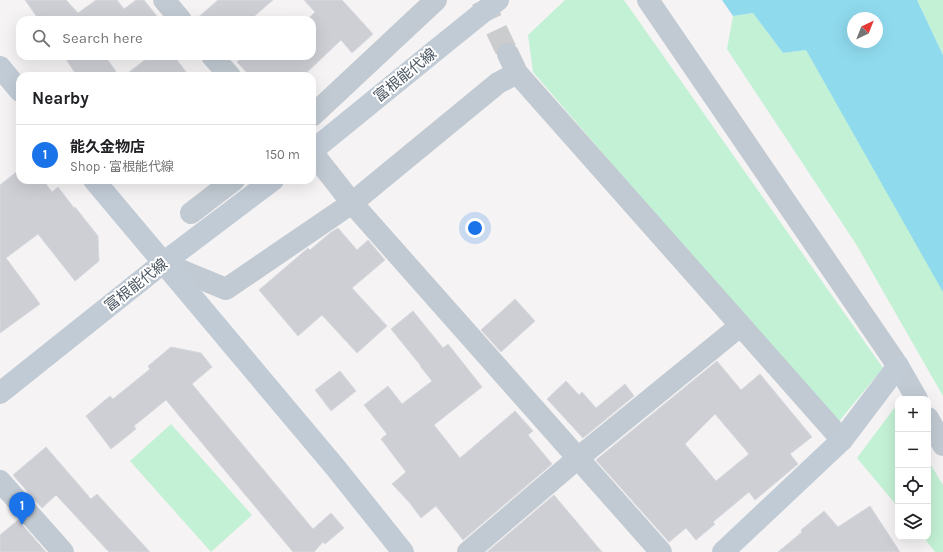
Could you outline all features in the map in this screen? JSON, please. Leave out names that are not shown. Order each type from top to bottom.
[{"type":"street","points":[[164,0],[178,16]]},
{"type":"street","points":[[316,112],[436,0]]},
{"type":"street","name":"富根能代線","points":[[316,149],[498,0]]},
{"type":"street","points":[[648,0],[898,366],[915,396]]},
{"type":"street","points":[[508,54],[517,73],[842,440]]},
{"type":"street","points":[[216,60],[226,72]]},
{"type":"street","points":[[0,67],[16,86]]},
{"type":"street","points":[[163,263],[226,289],[352,203],[498,83],[517,73]]},
{"type":"street","points":[[316,157],[352,203],[661,552]]},
{"type":"street","points":[[97,184],[335,467],[403,552]]},
{"type":"street","points":[[191,212],[229,184]]},
{"type":"street","name":"富根能代線","points":[[0,393],[163,263],[268,184]]},
{"type":"street","points":[[468,552],[578,458],[740,326]]},
{"type":"street","points":[[723,552],[842,440],[898,366]]},
{"type":"street","points":[[931,423],[943,445]]},
{"type":"street","points":[[0,481],[63,552]]},
{"type":"green space","points":[[565,0],[624,0],[883,368],[836,425],[533,72],[528,35]]},
{"type":"green space","points":[[917,0],[943,0],[943,55]]},
{"type":"green space","points":[[753,13],[783,53],[806,50],[943,288],[943,396],[856,244],[727,49],[733,16]]},
{"type":"green space","points":[[895,407],[895,503],[857,458]]},
{"type":"green space","points":[[171,424],[252,515],[211,552],[130,461]]},
{"type":"green space","points":[[931,465],[943,485],[943,552],[935,552],[925,540],[931,540]]},
{"type":"water","points":[[722,0],[917,0],[943,55],[943,292],[806,50],[783,53],[753,13],[733,16]]},
{"type":"building","points":[[25,0],[66,0],[78,13],[96,0],[117,0],[124,9],[136,0],[144,0],[157,16],[36,16]]},
{"type":"building","points":[[218,0],[273,0],[255,16],[200,16]]},
{"type":"building","points":[[304,0],[342,0],[373,34],[352,53],[341,40],[307,72],[246,72],[237,62],[239,60],[316,60],[316,16],[311,16],[315,12]]},
{"type":"building","points":[[67,60],[108,60],[116,72],[74,72]]},
{"type":"building","points":[[145,60],[177,60],[186,72],[129,72]]},
{"type":"building","points":[[16,172],[16,184],[46,184],[52,192],[58,187],[98,236],[99,261],[75,281],[38,234],[6,258],[40,304],[0,333],[0,185]]},
{"type":"building","points":[[338,228],[357,250],[368,240],[385,260],[352,288],[387,326],[357,353],[322,315],[298,336],[259,290],[308,248],[310,250]]},
{"type":"building","points":[[515,299],[535,321],[501,352],[481,330]]},
{"type":"building","points":[[413,311],[443,348],[448,344],[482,387],[434,425],[460,458],[515,411],[533,431],[528,435],[552,464],[463,540],[436,506],[421,518],[409,502],[392,484],[406,472],[381,439],[387,434],[364,405],[388,386],[402,404],[432,381],[391,329]]},
{"type":"building","points":[[171,347],[201,353],[212,367],[192,384],[313,529],[331,513],[344,528],[325,544],[323,542],[314,552],[293,552],[166,400],[134,426],[136,429],[111,449],[86,416],[110,396],[113,399],[150,369],[148,366]]},
{"type":"building","points":[[717,361],[741,390],[760,374],[812,437],[790,454],[798,464],[755,500],[749,492],[713,522],[715,524],[696,540],[686,528],[669,542],[596,460]],"holes":[[[715,414],[749,454],[716,481],[685,444]]]},
{"type":"building","points":[[340,371],[356,391],[331,411],[315,390]]},
{"type":"building","points":[[566,381],[579,395],[582,392],[596,408],[625,384],[634,396],[583,438],[547,399]]},
{"type":"building","points":[[46,447],[91,499],[97,494],[150,552],[109,552],[56,495],[42,508],[13,475]]},
{"type":"building","points":[[554,495],[602,552],[487,552]]},
{"type":"building","points":[[870,506],[900,552],[778,552],[824,511],[838,527]]},
{"type":"building","points":[[18,520],[46,552],[0,552],[0,535]]},
{"type":"tunnel","points":[[482,0],[508,54]]},
{"type":"place","name":"能久金物店","points":[[22,525]]}]
